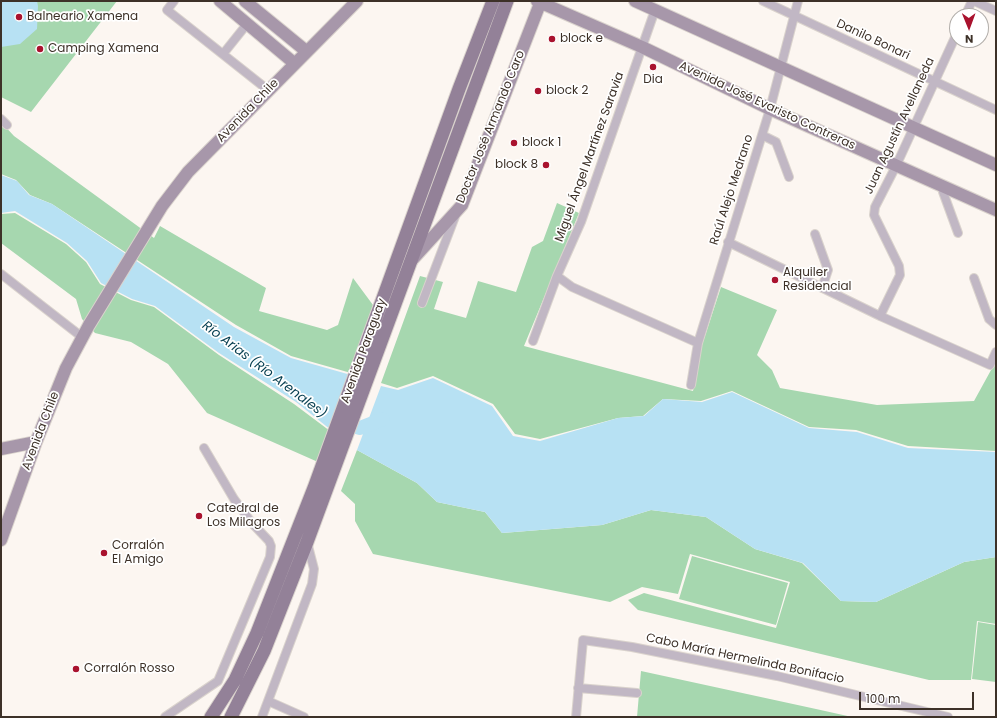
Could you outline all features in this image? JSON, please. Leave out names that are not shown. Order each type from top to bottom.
[{"type":"main road","name":"Avenida Paraguay","points":[[231,717],[264,651],[327,492],[456,96],[493,1]]},
{"type":"main road","name":"Avenida Paraguay","points":[[211,717],[235,680],[257,633],[387,307],[410,262],[507,1]]},
{"type":"street","points":[[174,1],[167,10],[268,90]]},
{"type":"street","points":[[220,1],[294,63]]},
{"type":"street","points":[[245,1],[306,51]]},
{"type":"street","name":"Avenida Chile","points":[[2,532],[66,368],[89,325],[178,183],[294,63],[358,1]]},
{"type":"street","points":[[635,1],[780,66],[913,129],[996,165]]},
{"type":"street","name":"Danilo Bonari","points":[[763,1],[996,110]]},
{"type":"street","name":"Raúl Alejo Medrano","points":[[691,385],[698,343],[770,109],[798,1]]},
{"type":"street","points":[[973,1],[996,11]]},
{"type":"street","name":"Doctor José Armando Caro","points":[[410,262],[442,224],[457,212],[465,198],[540,2]]},
{"type":"street","name":"Avenida José Evaristo Contreras","points":[[540,2],[642,47],[770,109],[996,210]]},
{"type":"street","name":"Miguel Ángel Martínez Saravia","points":[[533,341],[557,276],[581,222],[655,10]]},
{"type":"street","points":[[223,54],[247,24]]},
{"type":"street","name":"Juan Agustín Avellaneda","points":[[880,316],[900,275],[899,266],[874,215],[875,207],[896,166],[950,48]]},
{"type":"street","points":[[1,119],[7,125]]},
{"type":"street","points":[[762,135],[776,142],[789,177]]},
{"type":"street","points":[[945,188],[943,192],[958,233]]},
{"type":"street","points":[[422,303],[457,212]]},
{"type":"street","points":[[814,234],[828,270],[822,288]]},
{"type":"street","points":[[728,242],[880,316],[990,365],[996,352]]},
{"type":"street","points":[[1,274],[82,337]]},
{"type":"street","points":[[557,276],[572,287],[698,343]]},
{"type":"street","points":[[974,278],[988,320],[996,325]]},
{"type":"street","points":[[1,281],[10,280]]},
{"type":"street","points":[[1,449],[36,442]]},
{"type":"street","points":[[168,716],[218,681],[270,556],[271,546],[269,540],[251,522],[234,499],[204,448]]},
{"type":"street","points":[[262,717],[312,584],[314,569],[308,542]]},
{"type":"street","name":"Cabo María Hermelinda Bonifacio","points":[[578,688],[583,640],[632,647],[762,673],[948,717]]},
{"type":"street","points":[[576,717],[578,688],[637,693]]},
{"type":"street","points":[[268,701],[304,717]]},
{"type":"green space","name":"Camping Xamena","points":[[1,1],[117,1],[31,112],[1,97]]},
{"type":"green space","points":[[1,122],[14,136],[154,238],[160,226],[266,288],[259,311],[327,330],[338,325],[353,278],[373,305],[351,373],[291,356],[236,325],[52,204],[30,195],[16,180],[1,174]]},
{"type":"green space","points":[[557,203],[579,213],[524,346],[693,391],[702,345],[721,287],[777,310],[757,355],[772,370],[780,388],[877,405],[974,401],[996,361],[996,451],[908,446],[856,430],[809,427],[732,391],[701,401],[663,399],[643,416],[618,418],[540,439],[515,434],[493,404],[433,376],[397,388],[381,383],[420,276],[443,282],[434,309],[466,318],[478,281],[516,292],[532,247],[543,241]]},
{"type":"green space","points":[[15,213],[66,244],[86,262],[100,284],[131,300],[154,307],[219,355],[294,404],[330,431],[318,462],[207,413],[168,364],[131,342],[95,333],[82,319],[76,299],[1,243],[1,214]]},
{"type":"green space","points":[[357,450],[417,483],[437,502],[485,512],[502,533],[602,525],[651,510],[706,517],[755,549],[802,563],[841,601],[876,602],[964,562],[996,557],[996,624],[977,621],[971,680],[929,680],[638,610],[628,600],[644,593],[776,628],[790,582],[690,554],[678,594],[642,587],[610,602],[373,554],[355,521],[355,504],[341,491]]},
{"type":"green space","points":[[692,556],[788,583],[776,625],[679,599]]},
{"type":"green space","points":[[978,622],[996,625],[996,682],[972,679]]},
{"type":"green space","points":[[641,671],[816,709],[852,717],[637,717]]},
{"type":"water","name":"Balneario Xamena","points":[[1,1],[37,1],[37,29],[20,44],[1,47]]},
{"type":"water","points":[[1,175],[17,181],[29,195],[52,204],[234,327],[291,358],[351,375],[331,430],[296,402],[219,353],[155,306],[132,299],[101,283],[87,261],[67,243],[15,211],[1,213]]},
{"type":"water","points":[[433,378],[492,406],[513,436],[540,441],[618,418],[644,416],[663,399],[702,402],[732,392],[809,428],[857,432],[908,448],[996,452],[996,557],[964,562],[876,602],[841,601],[803,563],[755,549],[706,517],[651,510],[602,525],[502,533],[485,512],[437,502],[417,483],[357,450],[381,386],[398,390]]},
{"type":"waterway","name":"Río Arias (Río Arenales)","points":[[339,422],[360,428],[383,419]]},
{"type":"place","name":"Balneario Xamena","points":[[19,17]]},
{"type":"place","name":"block e","points":[[552,39]]},
{"type":"place","name":"Camping Xamena","points":[[40,49]]},
{"type":"place","name":"Dia","points":[[653,67]]},
{"type":"place","name":"block 2","points":[[538,91]]},
{"type":"place","name":"block 1","points":[[514,143]]},
{"type":"place","name":"block 8","points":[[546,165]]},
{"type":"place","name":"Alquiler Residencial","points":[[775,280]]},
{"type":"place","name":"Catedral de Los Milagros","points":[[199,516]]},
{"type":"place","name":"Corralón El Amigo","points":[[104,553]]},
{"type":"place","name":"Corralón Rosso","points":[[76,669]]}]
